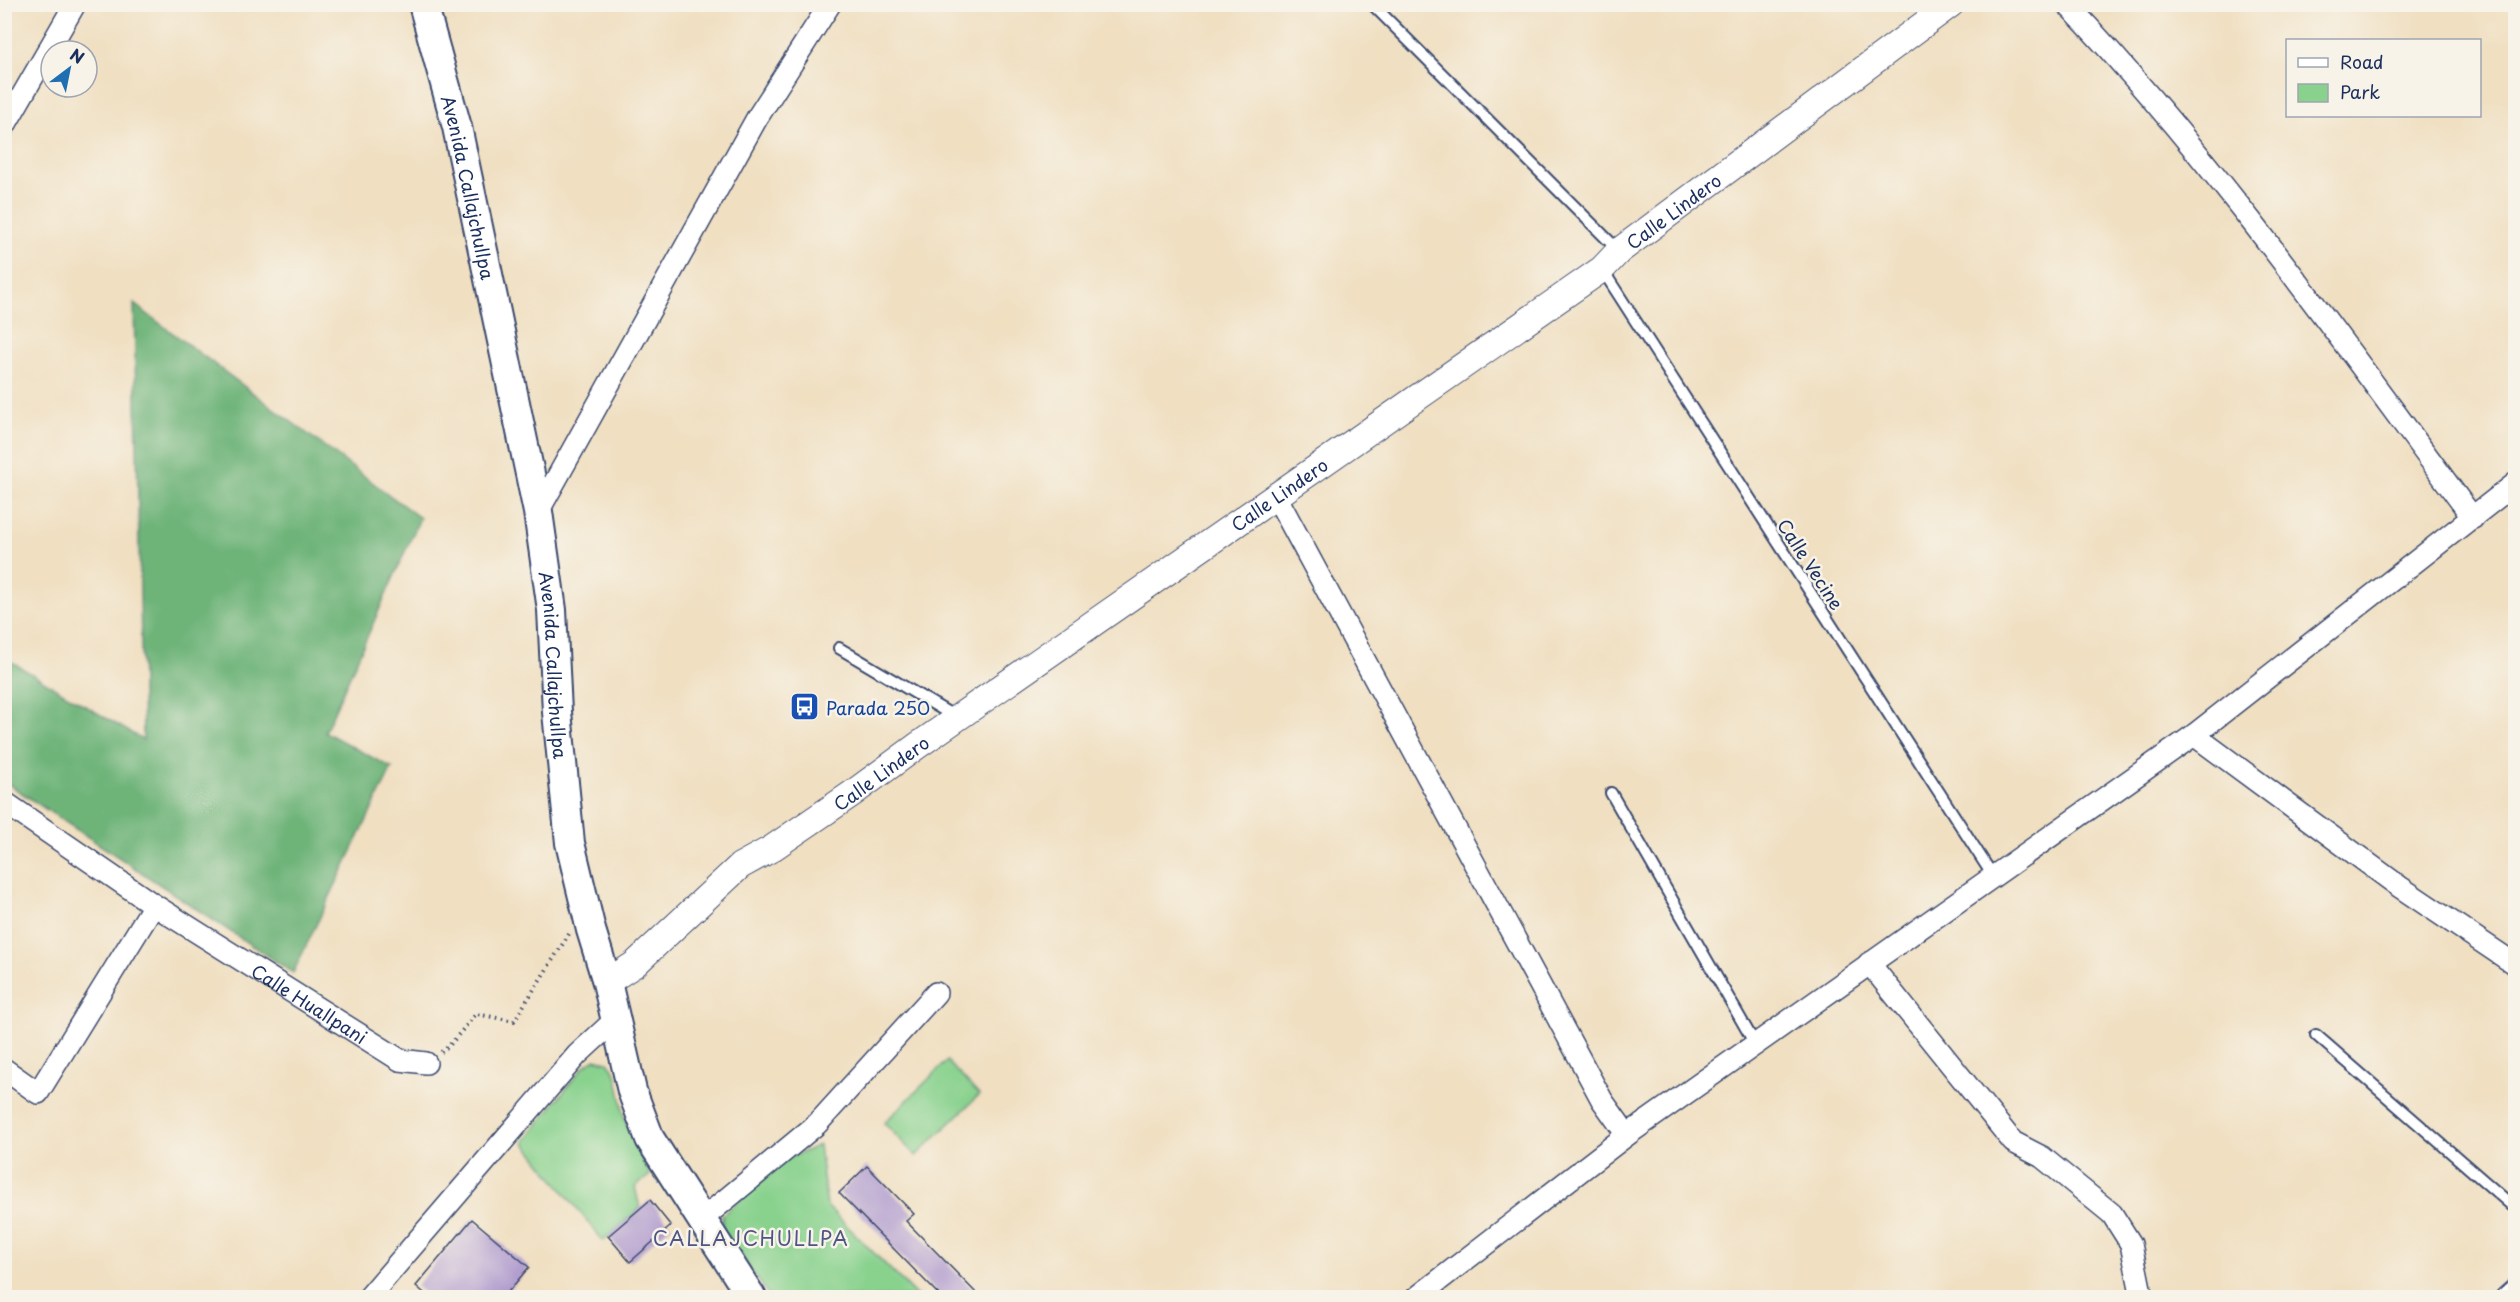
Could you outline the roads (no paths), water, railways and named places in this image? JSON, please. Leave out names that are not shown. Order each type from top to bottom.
[{"type":"main road","name":"Avenida Callajchullpa","points":[[423,4],[457,127],[538,512],[552,610],[557,712],[570,843],[591,930],[607,982],[632,1091],[650,1139],[752,1298]]},
{"type":"street","points":[[4,127],[75,4]]},
{"type":"street","points":[[538,512],[757,118],[830,4]]},
{"type":"street","name":"Calle Lindero","points":[[607,982],[635,964],[740,866],[771,849],[853,793],[1611,260],[1951,4]]},
{"type":"street","points":[[2067,4],[2105,45],[2245,212],[2473,518]]},
{"type":"street","points":[[1416,1298],[1627,1135],[2194,735],[2516,483]]},
{"type":"street","points":[[1276,496],[1602,1100],[1627,1135]]},
{"type":"street","points":[[2194,735],[2400,887],[2516,965]]},
{"type":"street","name":"Calle Huallpani","points":[[4,802],[154,905],[400,1060],[426,1063]]},
{"type":"street","points":[[4,1070],[38,1094],[154,905]]},
{"type":"street","points":[[1869,963],[2013,1142],[2042,1157],[2112,1214],[2131,1244],[2142,1298]]},
{"type":"street","points":[[701,1220],[817,1124],[936,993]]},
{"type":"street","points":[[368,1298],[577,1055],[616,1019]]},
{"type":"street","points":[[2506,1298],[2516,1289]]},
{"type":"lane","name":"Calle Vecine","points":[[1372,4],[1611,260],[1993,876]]},
{"type":"lane","points":[[839,648],[957,718]]},
{"type":"lane","points":[[1611,793],[1755,1044]]},
{"type":"lane","points":[[2316,1035],[2516,1209]]},
{"type":"place","name":"Parada 250","points":[[805,707]]},
{"type":"district","name":"CALLAJCHULLPA","points":[[751,1238]]}]
